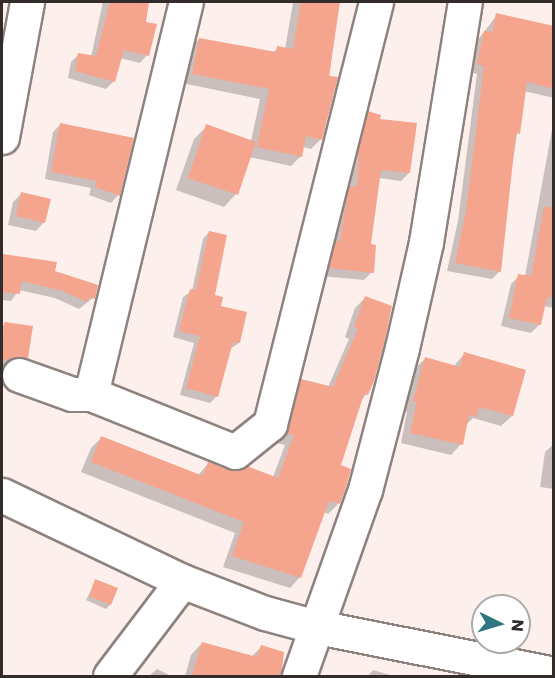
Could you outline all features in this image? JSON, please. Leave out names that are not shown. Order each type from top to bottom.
[{"type":"street","points":[[2,137],[27,2]]},
{"type":"street","points":[[91,394],[186,2]]},
{"type":"street","points":[[19,375],[72,394],[91,394],[235,452],[270,424],[376,2]]},
{"type":"street","points":[[299,676],[365,490],[402,348],[428,231],[465,2]]},
{"type":"street","points":[[2,495],[182,581],[265,613],[499,670],[554,675]]},
{"type":"street","points":[[110,676],[182,581]]},
{"type":"building","points":[[110,2],[149,2],[146,22],[157,24],[149,56],[124,50],[115,82],[75,71],[78,53],[96,56]]},
{"type":"building","points":[[301,2],[340,2],[329,76],[338,77],[322,140],[306,136],[302,157],[257,147],[269,89],[192,74],[199,38],[276,52],[277,46],[293,49]]},
{"type":"building","points":[[496,13],[554,26],[554,89],[527,82],[520,134],[516,133],[501,272],[455,263],[466,211],[484,66],[477,64],[484,31],[492,32]]},
{"type":"building","points":[[368,111],[381,115],[380,119],[417,123],[410,173],[381,170],[371,244],[376,245],[374,273],[329,268],[335,241],[340,241],[349,186],[357,187],[359,147]]},
{"type":"building","points":[[60,123],[134,138],[120,196],[95,187],[97,181],[51,172]]},
{"type":"building","points":[[206,124],[256,142],[238,195],[188,178]]},
{"type":"building","points":[[21,192],[51,199],[45,223],[16,216]]},
{"type":"building","points":[[544,207],[554,207],[554,298],[547,297],[541,325],[509,318],[518,274],[531,276]]},
{"type":"building","points":[[209,231],[227,235],[215,295],[223,297],[221,306],[247,312],[240,343],[233,342],[218,397],[186,388],[200,336],[179,331],[190,289],[196,290]]},
{"type":"building","points":[[3,254],[57,262],[55,271],[98,285],[95,299],[89,297],[87,302],[63,291],[21,281],[20,294],[2,292]]},
{"type":"building","points":[[365,296],[392,306],[384,344],[374,381],[368,395],[364,394],[341,465],[351,469],[340,504],[329,501],[301,578],[232,556],[244,522],[91,462],[101,436],[203,476],[208,462],[229,470],[247,466],[278,478],[294,435],[285,433],[301,379],[333,387],[358,329],[354,327]]},
{"type":"building","points":[[4,322],[33,326],[28,358],[16,357],[2,361]]},
{"type":"building","points":[[464,352],[526,370],[513,416],[479,407],[476,417],[469,415],[463,445],[410,433],[417,402],[413,401],[425,357],[460,367]]},
{"type":"building","points":[[95,579],[118,588],[111,605],[89,596]]},
{"type":"building","points":[[202,642],[257,657],[261,645],[284,652],[281,676],[192,676]]}]
